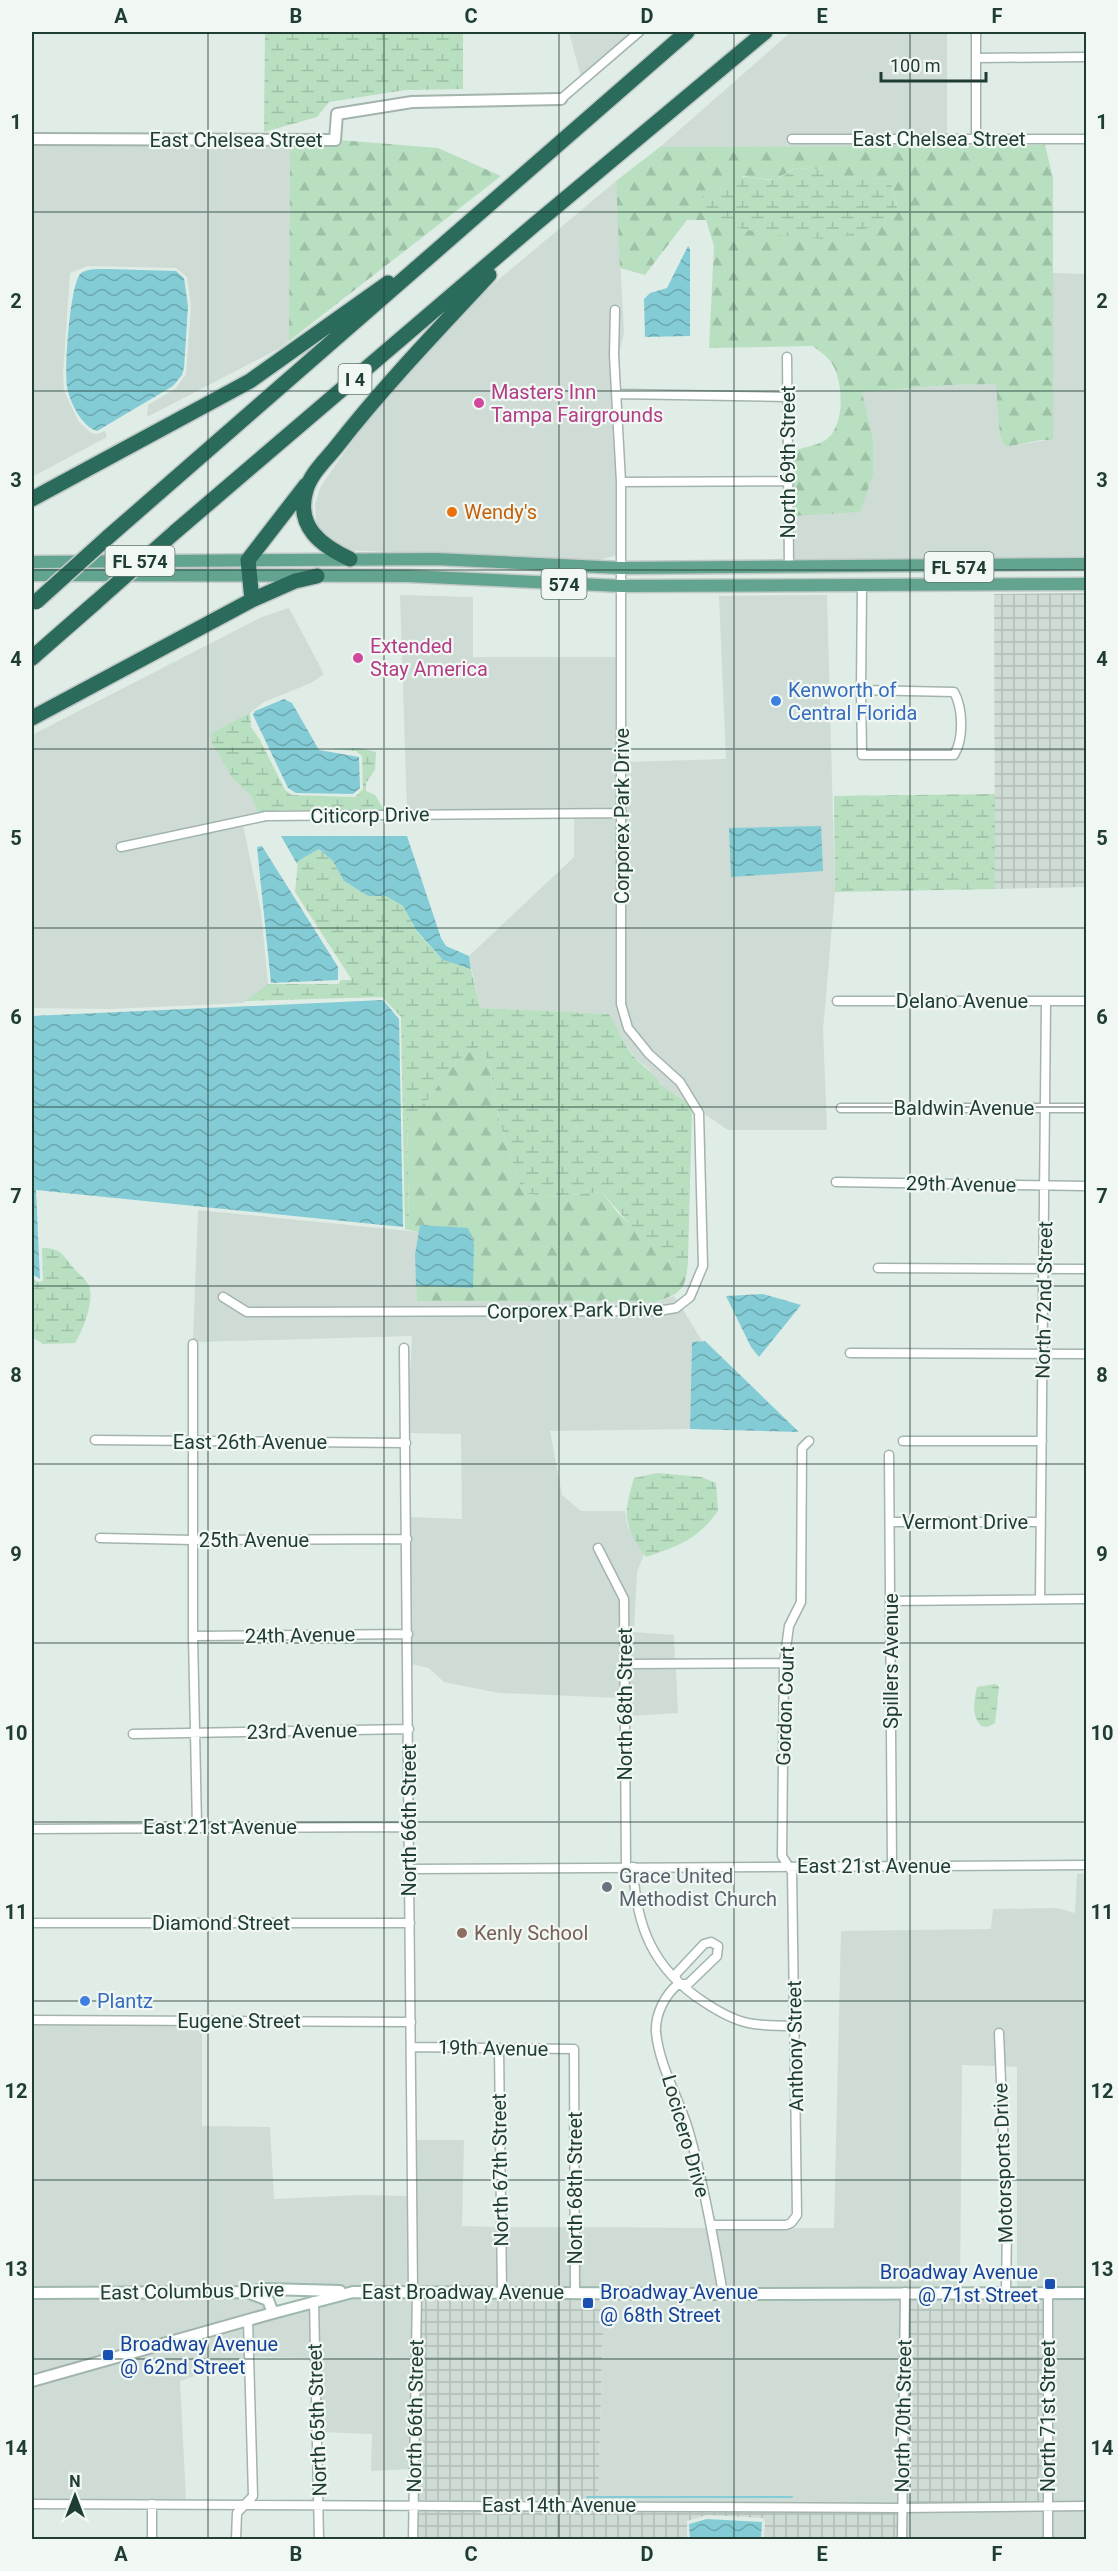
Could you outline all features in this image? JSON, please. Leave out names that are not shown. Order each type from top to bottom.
[{"type":"highway","name":"I 4","points":[[34,604],[687,32]]},
{"type":"highway","name":"I 4","points":[[32,658],[175,532],[534,225],[765,32]]},
{"type":"highway","points":[[252,600],[249,567],[313,476],[386,387],[534,225]]},
{"type":"highway","points":[[32,499],[250,381],[383,284],[405,278]]},
{"type":"highway","points":[[313,476],[305,491],[304,506],[309,531],[324,544],[350,559]]},
{"type":"highway","points":[[32,718],[252,600],[295,581],[317,576]]},
{"type":"main road","name":"East Chelsea Street","points":[[32,139],[335,140],[337,114],[411,102],[561,99]]},
{"type":"main road","name":"FL 574","points":[[32,562],[249,567],[350,559],[436,559],[621,568],[1086,564]]},
{"type":"main road","name":"574","points":[[32,575],[249,567],[317,576],[408,576],[621,586],[1086,584]]},
{"type":"main road","points":[[792,567],[811,585],[832,567]]},
{"type":"main road","name":"East Columbus Drive","points":[[32,2293],[247,2292],[265,2289],[353,2292]]},
{"type":"main road","points":[[298,2290],[306,2293],[314,2301]]},
{"type":"main road","points":[[247,2292],[268,2300],[273,2313]]},
{"type":"main road","name":"East Broadway Avenue","points":[[32,2381],[353,2292],[1086,2293]]},
{"type":"street","points":[[561,99],[639,32]]},
{"type":"street","points":[[976,32],[976,139]]},
{"type":"street","points":[[976,58],[1086,57]]},
{"type":"street","name":"East Chelsea Street","points":[[792,139],[1086,139]]},
{"type":"street","points":[[615,310],[614,355],[618,394],[621,482],[621,586]]},
{"type":"street","name":"North 69th Street","points":[[788,357],[792,567]]},
{"type":"street","points":[[618,394],[788,397]]},
{"type":"street","points":[[621,482],[789,481]]},
{"type":"street","points":[[861,690],[954,692],[960,702],[960,746],[954,755],[862,756],[861,690],[862,585]]},
{"type":"street","name":"Corporex Park Drive","points":[[223,1297],[247,1312],[258,1312],[658,1311],[676,1308],[690,1297],[703,1266],[699,1113],[680,1082],[650,1054],[628,1028],[621,1004],[621,586]]},
{"type":"street","name":"Citicorp Drive","points":[[121,847],[266,816],[622,813]]},
{"type":"street","name":"Delano Avenue","points":[[837,1001],[1086,1001]]},
{"type":"street","name":"North 72nd Street","points":[[1040,1599],[1046,1186],[1046,1001]]},
{"type":"street","name":"Baldwin Avenue","points":[[841,1108],[1086,1108]]},
{"type":"street","name":"29th Avenue","points":[[836,1182],[1086,1186]]},
{"type":"street","points":[[878,1268],[1086,1269]]},
{"type":"street","points":[[193,1344],[193,1636],[197,1826]]},
{"type":"street","name":"North 66th Street","points":[[404,1348],[415,2292],[413,2540]]},
{"type":"street","points":[[850,1353],[1086,1354]]},
{"type":"street","name":"East 26th Avenue","points":[[95,1440],[406,1443]]},
{"type":"street","name":"Gordon Court","points":[[791,1867],[782,1856],[784,1663],[789,1626],[801,1602],[802,1448],[809,1441]]},
{"type":"street","points":[[903,1441],[1042,1441]]},
{"type":"street","name":"Spillers Avenue","points":[[889,1455],[892,1866]]},
{"type":"street","name":"Vermont Drive","points":[[891,1522],[1040,1522]]},
{"type":"street","name":"25th Avenue","points":[[100,1538],[407,1539]]},
{"type":"street","name":"North 68th Street","points":[[598,1548],[624,1599],[629,1867],[640,1920],[654,1952],[678,1984],[722,2014],[753,2024],[796,2026]]},
{"type":"street","points":[[891,1601],[1086,1599]]},
{"type":"street","name":"24th Avenue","points":[[193,1636],[408,1634]]},
{"type":"street","points":[[625,1664],[784,1663]]},
{"type":"street","name":"23rd Avenue","points":[[133,1734],[409,1729]]},
{"type":"street","name":"East 21st Avenue","points":[[32,1829],[197,1826],[409,1827]]},
{"type":"street","name":"East 21st Avenue","points":[[410,1869],[1086,1865]]},
{"type":"street","name":"Anthony Street","points":[[711,2225],[786,2225],[791,2223],[797,2215],[796,2026],[791,1867]]},
{"type":"street","name":"Diamond Street","points":[[32,1923],[410,1923]]},
{"type":"street","name":"Locicero Drive","points":[[678,1984],[675,1975],[689,1957],[707,1942],[718,1946],[717,1956],[688,1984],[678,1984],[669,1992],[662,2004],[656,2030],[659,2046],[689,2131],[711,2225],[723,2294]]},
{"type":"street","name":"Eugene Street","points":[[32,2020],[411,2022]]},
{"type":"street","name":"Motorsports Drive","points":[[999,2033],[1007,2226],[1006,2292]]},
{"type":"street","name":"19th Avenue","points":[[411,2047],[574,2049]]},
{"type":"street","name":"North 67th Street","points":[[499,2048],[502,2292]]},
{"type":"street","name":"North 68th Street","points":[[574,2049],[575,2292]]},
{"type":"street","name":"North 70th Street","points":[[902,2540],[905,2292]]},
{"type":"street","name":"North 71st Street","points":[[1048,2293],[1048,2540]]},
{"type":"street","name":"North 65th Street","points":[[314,2301],[319,2540]]},
{"type":"street","points":[[236,2540],[237,2513],[252,2496],[248,2320]]},
{"type":"street","name":"East 14th Avenue","points":[[32,2504],[902,2508],[1086,2506]]},
{"type":"street","points":[[152,2504],[152,2540]]},
{"type":"shaded area","points":[[569,32],[633,32],[581,77]]},
{"type":"shaded area","points":[[791,32],[947,32],[947,135],[789,135],[789,143],[947,143],[947,146],[660,147]]},
{"type":"shaded area","points":[[32,144],[290,144],[289,341],[280,348],[147,417],[148,405],[175,389],[186,374],[191,306],[187,277],[176,268],[88,266],[70,273],[63,373],[64,391],[79,422],[91,433],[97,434],[105,431],[107,437],[32,477]]},
{"type":"shaded area","points":[[616,181],[624,333],[620,350],[620,383],[618,306],[611,305],[610,351],[618,482],[618,555],[598,560],[341,550],[317,533],[315,504],[321,486],[379,402],[459,313]]},
{"type":"shaded area","points":[[1053,273],[1086,274],[1086,558],[792,562],[792,516],[873,439],[862,392],[997,384],[1000,436],[1005,447],[1053,439]]},
{"type":"shaded area","points":[[1086,593],[1086,887],[995,889],[994,594]]},
{"type":"shaded area","points":[[400,595],[473,597],[473,657],[618,657],[619,808],[407,811]]},
{"type":"shaded area","points":[[827,595],[835,892],[823,1030],[827,1130],[728,1130],[703,1113],[683,1079],[652,1051],[631,1026],[625,1004],[626,762],[726,759],[719,596]]},
{"type":"shaded area","points":[[289,608],[324,674],[311,683],[264,702],[250,713],[233,779],[251,796],[258,813],[117,844],[118,851],[243,825],[261,911],[268,984],[243,1003],[112,1009],[32,1008],[32,735],[262,617]]},
{"type":"shaded area","points":[[574,817],[619,817],[625,1030],[678,1085],[689,1104],[658,1083],[649,1069],[636,1059],[609,1014],[480,1008],[469,956],[574,857]]},
{"type":"shaded area","points":[[198,1210],[419,1232],[415,1254],[417,1301],[655,1302],[674,1296],[678,1302],[658,1307],[248,1308],[222,1292],[218,1299],[247,1316],[658,1315],[677,1312],[682,1308],[702,1341],[692,1342],[690,1429],[550,1431],[562,1495],[581,1511],[625,1511],[627,1525],[644,1554],[637,1572],[634,1632],[674,1635],[675,1660],[629,1660],[628,1599],[600,1543],[594,1547],[620,1600],[622,1698],[499,1693],[444,1682],[429,1668],[412,1664],[410,1517],[462,1519],[461,1434],[409,1433],[412,1336],[197,1342],[193,1340]]},
{"type":"shaded area","points":[[676,1668],[678,1713],[629,1716],[629,1669]]},
{"type":"shaded area","points":[[1086,1873],[1086,2289],[1017,2289],[1017,2067],[1004,2066],[1002,2029],[995,2030],[996,2066],[962,2065],[960,2288],[726,2290],[715,2229],[834,2228],[841,1931],[991,1929],[993,1909],[1057,1908],[1075,1913],[1077,1874]]},
{"type":"shaded area","points":[[32,2024],[202,2025],[202,2126],[270,2127],[274,2199],[360,2195],[409,2196],[409,2288],[327,2286],[32,2289]]},
{"type":"shaded area","points":[[416,2140],[464,2140],[462,2226],[497,2227],[498,2288],[416,2288]]},
{"type":"shaded area","points":[[504,2227],[572,2227],[572,2288],[505,2288]]},
{"type":"shaded area","points":[[579,2227],[707,2228],[719,2290],[579,2288]]},
{"type":"shaded area","points":[[247,2296],[265,2303],[268,2310],[32,2376],[32,2297]]},
{"type":"shaded area","points":[[353,2296],[413,2296],[410,2469],[371,2471],[372,2434],[321,2432],[317,2304]]},
{"type":"shaded area","points":[[420,2296],[604,2296],[598,2501],[417,2500]]},
{"type":"shaded area","points":[[604,2296],[901,2296],[898,2504],[598,2501]]},
{"type":"shaded area","points":[[908,2296],[1045,2297],[1044,2503],[906,2504]]},
{"type":"shaded area","points":[[1052,2297],[1086,2297],[1086,2502],[1052,2503]]},
{"type":"shaded area","points":[[310,2306],[311,2358],[253,2357],[252,2323]]},
{"type":"shaded area","points":[[245,2325],[245,2359],[180,2381],[186,2500],[32,2500],[32,2385]]},
{"type":"shaded area","points":[[417,2508],[898,2512],[898,2539],[764,2539],[765,2522],[763,2518],[707,2515],[687,2521],[687,2539],[417,2540]]},
{"type":"shaded area","points":[[1086,2510],[1086,2539],[1052,2539],[1052,2511]]},
{"type":"shaded area","points":[[1044,2511],[1045,2539],[907,2539],[907,2512]]},
{"type":"green space","points":[[265,32],[463,32],[463,89],[405,90],[329,102],[317,117],[264,132]]},
{"type":"green space","points":[[339,140],[438,148],[501,176],[289,341],[290,144]]},
{"type":"green space","points":[[1045,145],[1053,178],[1053,440],[1005,447],[1000,436],[996,384],[862,392],[873,439],[873,474],[860,512],[792,516],[792,451],[824,441],[836,426],[841,404],[835,370],[829,360],[813,346],[709,348],[714,246],[706,220],[687,220],[645,275],[620,268],[616,181],[660,147]],"holes":[[[795,168],[825,170],[838,177],[890,179],[898,210],[821,239],[799,236],[702,196],[723,190],[743,176],[775,180]]]},
{"type":"green space","points":[[795,168],[825,170],[838,177],[890,179],[898,211],[878,224],[851,234],[821,239],[764,234],[732,226],[704,213],[702,196],[723,190],[733,180],[745,177],[773,180]]},
{"type":"green space","points":[[250,713],[251,727],[285,790],[292,795],[355,797],[363,789],[362,756],[356,751],[331,749],[360,748],[376,752],[375,770],[366,783],[366,791],[375,795],[384,810],[281,810],[258,813],[251,796],[233,779],[212,743],[211,733]]},
{"type":"green space","points":[[995,794],[995,889],[835,892],[834,796]]},
{"type":"green space","points":[[319,849],[333,861],[344,881],[368,896],[386,895],[403,906],[416,931],[443,960],[471,969],[480,1008],[609,1014],[634,1057],[656,1077],[658,1083],[689,1104],[692,1109],[688,1260],[671,1263],[633,1228],[602,1192],[549,1197],[523,1193],[500,1124],[490,1068],[482,1046],[466,1054],[454,1064],[431,1096],[416,1112],[407,1112],[409,1230],[405,1229],[401,1017],[382,997],[245,1001],[268,984],[338,984],[341,980],[352,980],[295,892],[298,861]]},
{"type":"green space","points":[[482,1046],[490,1068],[500,1124],[523,1193],[549,1197],[602,1192],[617,1212],[671,1263],[688,1260],[684,1284],[677,1293],[655,1302],[417,1301],[416,1286],[473,1288],[420,1226],[419,1232],[409,1230],[407,1112],[416,1111],[431,1096],[454,1064],[466,1054]]},
{"type":"green space","points":[[42,1248],[60,1252],[88,1284],[90,1305],[75,1343],[43,1344],[32,1337],[32,1278],[38,1282],[43,1281]]},
{"type":"green space","points":[[657,1473],[701,1477],[716,1483],[718,1511],[702,1529],[686,1541],[646,1557],[629,1528],[628,1502],[634,1478]]},
{"type":"green space","points":[[995,1684],[999,1687],[995,1723],[987,1727],[981,1726],[975,1713],[977,1687]]},
{"type":"water","points":[[688,246],[690,249],[690,336],[645,337],[644,299],[650,293],[667,288]]},
{"type":"water","points":[[94,269],[176,271],[184,278],[188,306],[182,375],[173,386],[97,431],[91,429],[81,419],[70,399],[66,377],[71,308],[77,280],[81,273]]},
{"type":"water","points":[[284,699],[292,703],[319,750],[359,757],[360,788],[353,794],[296,793],[288,788],[253,715],[255,711]]},
{"type":"water","points":[[821,826],[823,871],[731,877],[729,828]]},
{"type":"water","points":[[281,836],[407,836],[441,938],[446,946],[469,956],[471,969],[443,960],[416,930],[403,906],[386,896],[368,896],[344,881],[333,861],[319,849],[298,861],[297,864]]},
{"type":"water","points":[[262,846],[338,967],[338,980],[271,983],[257,847]]},
{"type":"water","points":[[383,1000],[399,1019],[403,1227],[36,1190],[40,1279],[32,1274],[32,1016]]},
{"type":"water","points":[[420,1225],[468,1228],[474,1243],[473,1288],[416,1286],[415,1254]]},
{"type":"water","points":[[763,1294],[801,1305],[759,1357],[751,1347],[726,1296]]},
{"type":"water","points":[[705,1341],[799,1432],[690,1429],[692,1342]]},
{"type":"water","points":[[707,2519],[762,2522],[761,2539],[690,2539],[689,2524]]},
{"type":"waterway","points":[[587,2497],[792,2497]]},
{"type":"place","name":"Masters Inn Tampa Fairgrounds","points":[[479,403]]},
{"type":"place","name":"Wendy's","points":[[452,512]]},
{"type":"place","name":"Extended Stay America","points":[[358,658]]},
{"type":"place","name":"Kenworth of Central Florida","points":[[776,701]]},
{"type":"place","name":"Grace United Methodist Church","points":[[607,1887]]},
{"type":"place","name":"Kenly School","points":[[462,1933]]},
{"type":"place","name":"Plantz","points":[[85,2001]]},
{"type":"place","name":"Broadway Avenue @ 71st Street","points":[[1050,2284]]},
{"type":"place","name":"Broadway Avenue @ 68th Street","points":[[588,2303]]},
{"type":"place","name":"Broadway Avenue @ 62nd Street","points":[[108,2355]]}]
